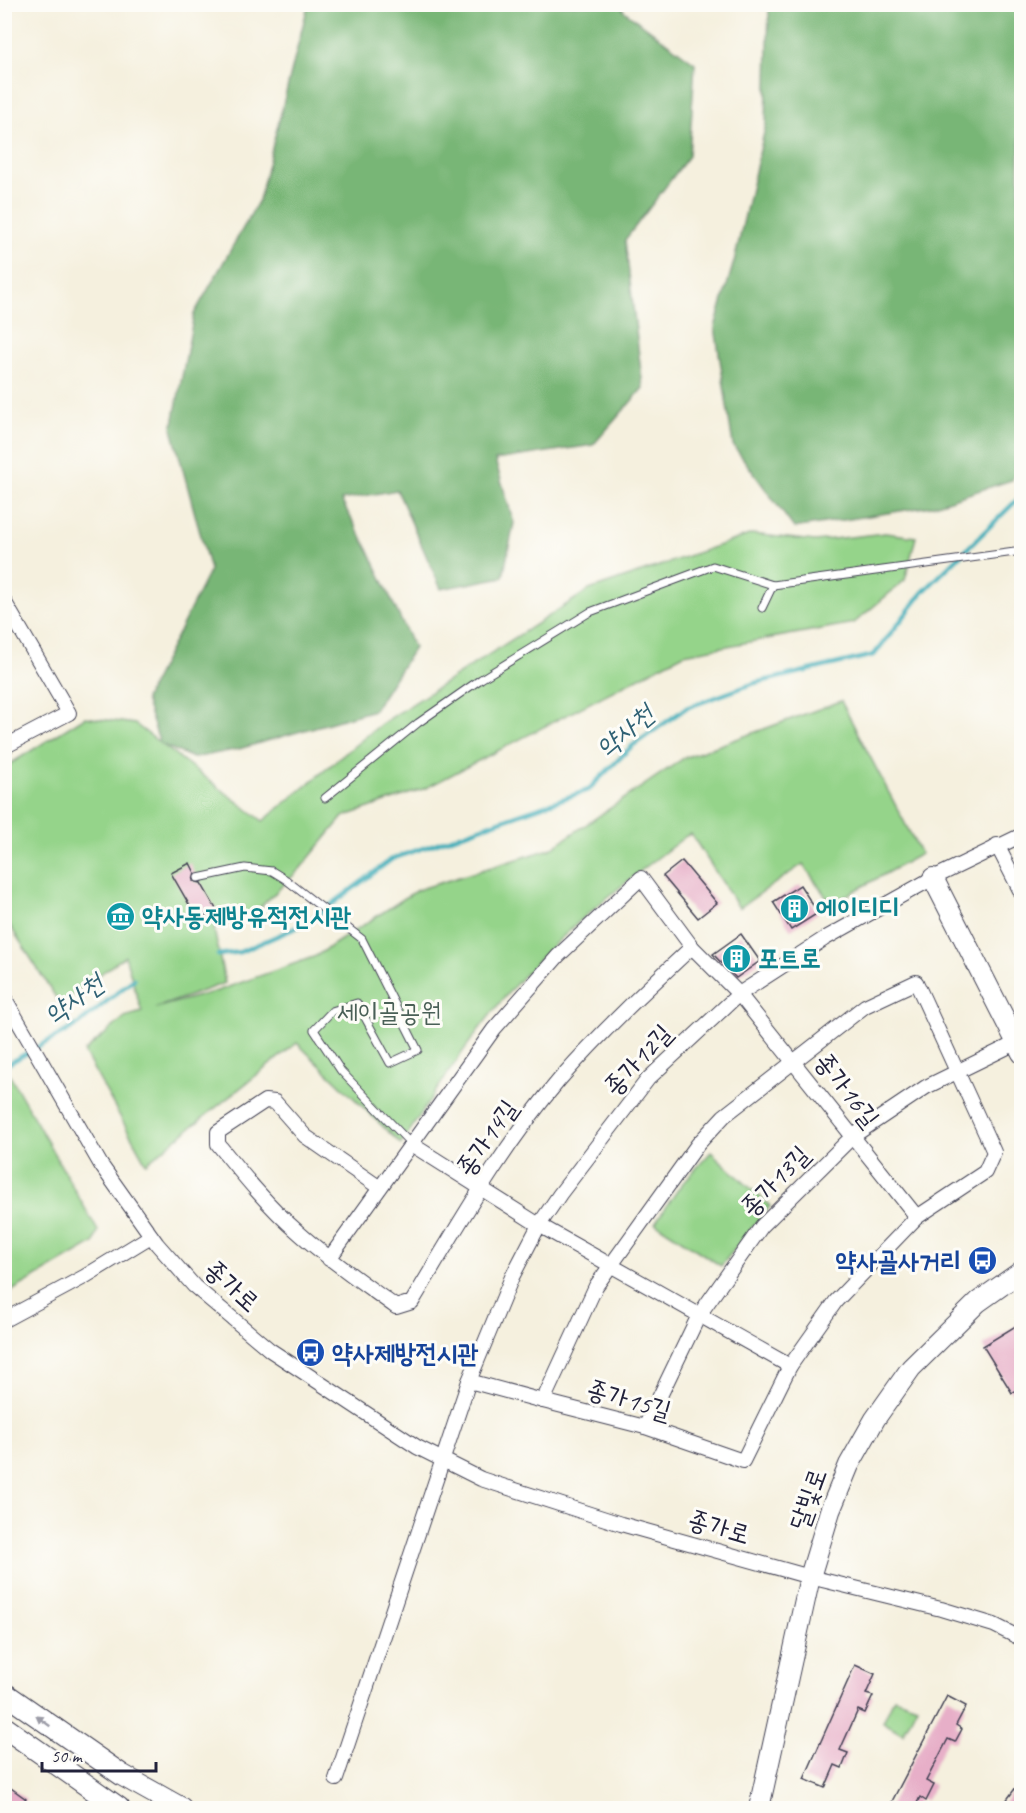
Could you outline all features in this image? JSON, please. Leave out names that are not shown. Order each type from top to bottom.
[{"type":"main road","points":[[933,878],[1020,1046]]},
{"type":"main road","name":"달빛로","points":[[759,1809],[810,1577],[830,1511],[849,1465],[893,1392],[911,1368],[956,1320],[991,1291],[1022,1271]]},
{"type":"main road","points":[[4,1693],[122,1775],[181,1809]]},
{"type":"main road","points":[[4,1727],[116,1806]]},
{"type":"street","points":[[4,601],[69,713],[4,747]]},
{"type":"street","name":"종가12길","points":[[442,1459],[469,1381],[512,1277],[539,1225],[648,1079],[739,994],[824,939],[933,878],[997,845],[1022,835]]},
{"type":"street","points":[[997,845],[1022,894]]},
{"type":"street","points":[[329,1259],[494,1029],[558,956],[641,878],[692,947],[739,994]]},
{"type":"street","name":"종가14길","points":[[380,1188],[305,1136],[275,1102],[265,1101],[218,1132],[218,1144],[260,1195],[329,1259],[396,1308],[412,1302],[507,1149],[560,1080],[610,1024],[692,947]]},
{"type":"street","name":"종가15길","points":[[916,982],[994,1152],[985,1172],[917,1217],[836,1301],[790,1366],[743,1461],[645,1427],[543,1401],[596,1287],[609,1265],[698,1144],[724,1116],[793,1060],[865,1006],[916,982]]},
{"type":"street","name":"종가16길","points":[[739,994],[917,1217]]},
{"type":"street","name":"종가로","points":[[4,997],[52,1085],[101,1165],[151,1236],[194,1286],[270,1350],[417,1447],[481,1479],[621,1524],[810,1577],[941,1609],[994,1625],[1022,1639]]},
{"type":"street","name":"종가13길","points":[[645,1427],[699,1315],[762,1226],[853,1136],[926,1087],[1020,1046]]},
{"type":"street","points":[[411,1144],[539,1225],[790,1366]]},
{"type":"street","points":[[4,1320],[84,1277],[151,1236]]},
{"type":"street","points":[[469,1381],[543,1401]]},
{"type":"street","points":[[336,1779],[442,1459]]},
{"type":"lane","points":[[325,798],[418,723],[481,679],[590,612],[713,566],[773,585],[1022,551]]},
{"type":"lane","points":[[762,608],[773,585]]},
{"type":"lane","points":[[198,878],[244,868],[272,871],[362,939],[418,1050],[390,1063],[357,1003],[332,1011],[314,1030],[341,1071],[411,1144]]},
{"type":"green space","points":[[308,5],[622,5],[623,10],[695,63],[689,156],[625,240],[643,388],[593,445],[495,460],[514,523],[503,577],[441,589],[397,490],[341,500],[368,549],[414,648],[374,710],[239,749],[193,758],[160,744],[145,699],[210,570],[172,429],[194,314],[259,200]]},
{"type":"green space","points":[[769,5],[1021,5],[1018,283],[1022,303],[1022,459],[1012,480],[931,506],[794,528],[733,445],[715,327],[735,258],[766,124]]},
{"type":"green space","name":"세이골공원","points":[[885,533],[916,537],[905,580],[854,623],[684,654],[426,788],[343,817],[300,869],[252,915],[214,929],[225,983],[155,1008],[217,991],[316,956],[417,890],[550,849],[684,758],[841,701],[921,854],[831,904],[803,864],[739,908],[691,834],[599,905],[537,961],[471,1040],[401,1144],[297,1043],[146,1163],[84,1052],[125,1017],[142,1012],[125,956],[60,1004],[5,918],[5,767],[85,717],[135,724],[263,821],[381,724],[589,590],[752,534],[815,541]]},
{"type":"green space","points":[[5,1067],[98,1231],[94,1243],[5,1295]]},
{"type":"green space","points":[[711,1152],[770,1206],[721,1266],[655,1223],[681,1185]]},
{"type":"green space","points":[[894,1698],[917,1706],[903,1734],[883,1722]]},
{"type":"building","points":[[682,861],[717,903],[698,918],[663,876]]},
{"type":"building","points":[[190,863],[195,873],[193,881],[201,883],[216,909],[198,920],[171,873]]},
{"type":"building","name":"에이디디","points":[[800,885],[818,913],[791,930],[773,902]]},
{"type":"building","name":"포트로","points":[[741,934],[760,961],[736,978],[713,954]]},
{"type":"building","points":[[1022,1322],[1022,1387],[1012,1393],[983,1346]]},
{"type":"building","points":[[855,1665],[875,1674],[866,1694],[873,1696],[865,1713],[858,1710],[840,1750],[848,1753],[842,1768],[835,1765],[825,1788],[804,1779]]},
{"type":"building","points":[[947,1696],[966,1706],[956,1725],[962,1729],[955,1742],[948,1739],[926,1781],[934,1785],[926,1801],[920,1797],[914,1809],[888,1809]]},
{"type":"building","points":[[1022,1779],[1022,1809],[1000,1809]]},
{"type":"building","points":[[4,1783],[26,1799],[19,1809],[4,1809]]},
{"type":"waterway","name":"약사천","points":[[218,955],[240,952],[307,923],[392,859],[588,790],[632,746],[686,708],[755,683],[874,655],[923,592],[1022,495]]},
{"type":"waterway","name":"약사천","points":[[4,1066],[79,1024],[134,979]]},
{"type":"place","name":"에이디디","points":[[795,908]]},
{"type":"place","name":"약사동제방유적전시관","points":[[121,916]]},
{"type":"place","name":"포트로","points":[[737,958]]},
{"type":"place","name":"약사골사거리","points":[[982,1261]]},
{"type":"place","name":"약사제방전시관","points":[[311,1353]]}]
